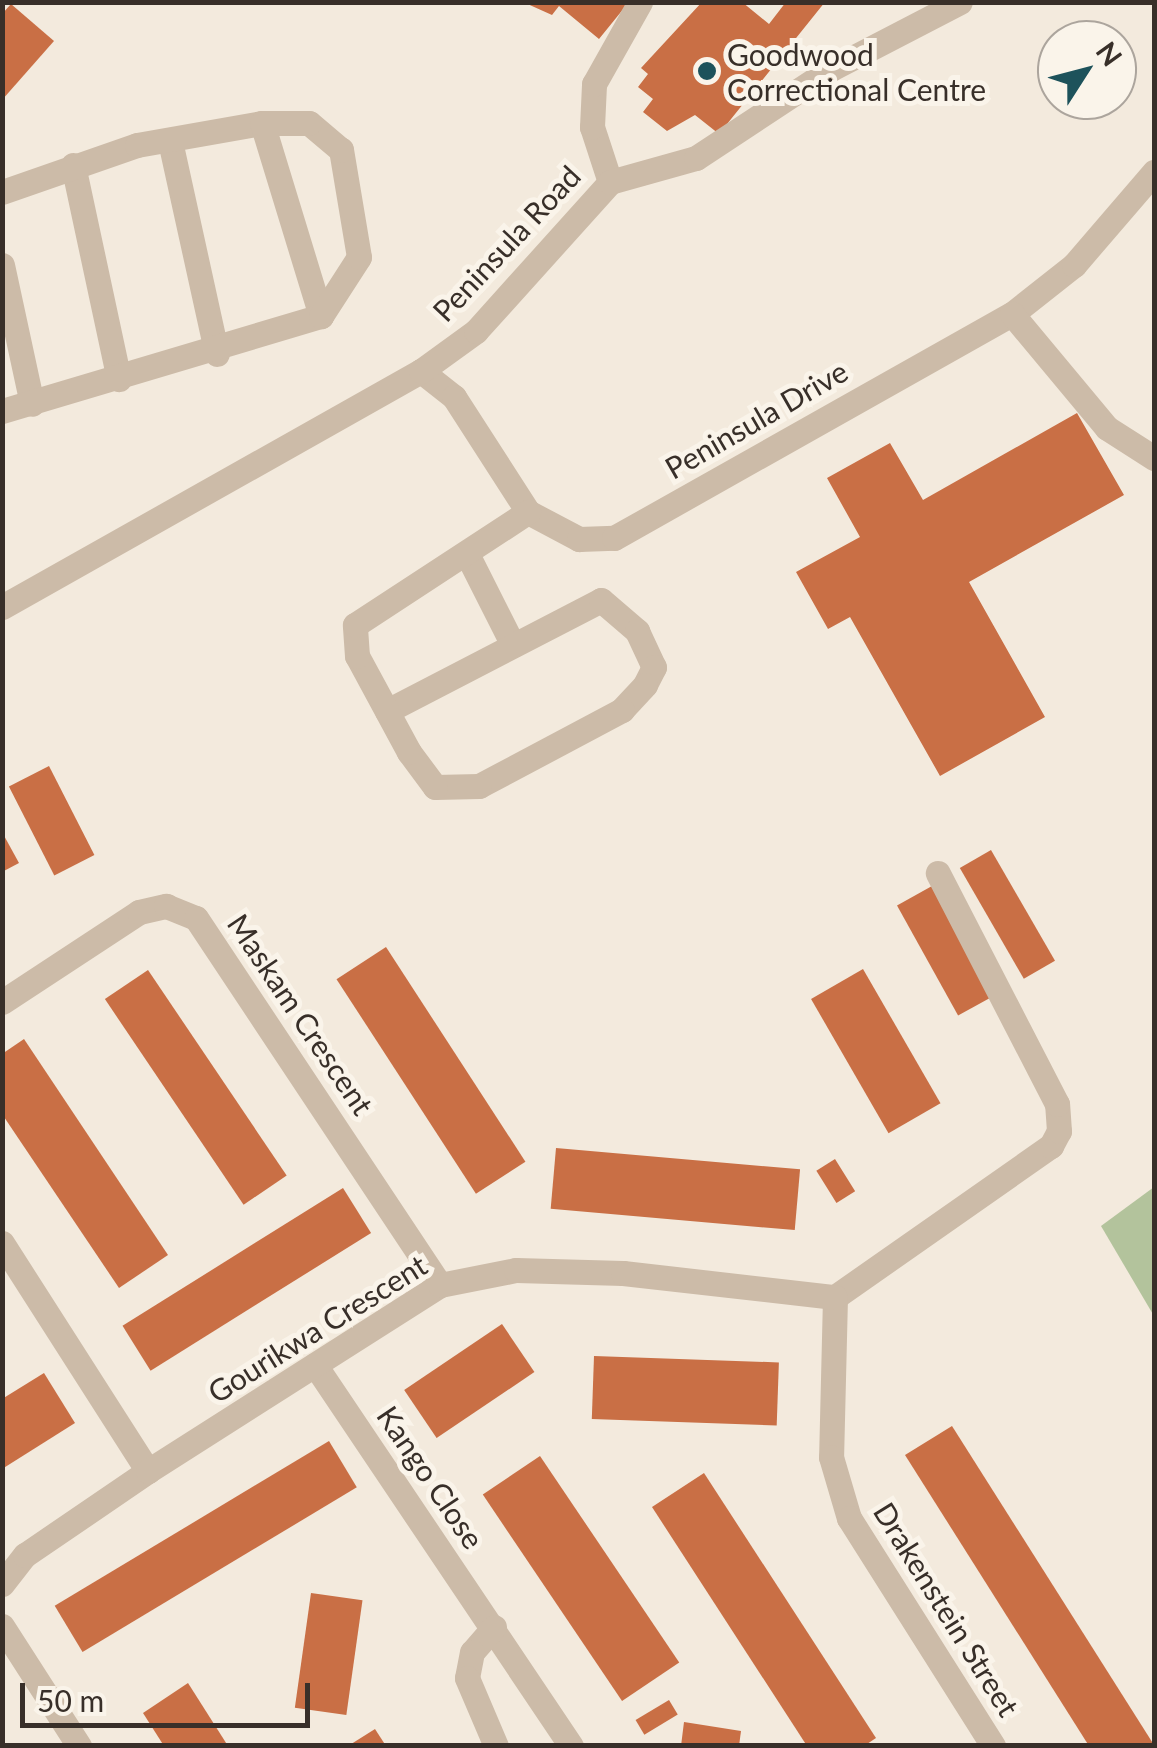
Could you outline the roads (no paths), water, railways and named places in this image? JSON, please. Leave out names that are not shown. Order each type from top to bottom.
[{"type":"street","points":[[610,182],[592,127],[594,84],[640,2]]},
{"type":"street","name":"Peninsula Road","points":[[2,607],[421,371],[476,332],[610,182],[696,158],[831,70],[960,2]]},
{"type":"street","points":[[2,192],[73,165],[262,123],[293,120],[325,132],[346,166],[359,258],[321,316],[217,354],[2,411]]},
{"type":"street","points":[[262,123],[321,316]]},
{"type":"street","points":[[170,142],[217,354]]},
{"type":"street","points":[[73,165],[119,379]]},
{"type":"street","name":"Peninsula Drive","points":[[528,512],[579,539],[614,538],[1012,314],[1074,265],[1154,172]]},
{"type":"street","points":[[2,265],[32,404]]},
{"type":"street","points":[[1012,314],[1107,428],[1154,458]]},
{"type":"street","points":[[387,710],[601,600],[638,631],[654,667],[622,710],[456,792],[434,787],[387,710],[357,656],[355,625],[528,512],[454,397],[421,371]]},
{"type":"street","points":[[467,554],[513,645]]},
{"type":"street","points":[[835,1297],[1042,1152],[1059,1131],[1057,1104],[938,873]]},
{"type":"street","name":"Maskam Crescent","points":[[2,1002],[139,912],[166,906],[196,918],[440,1285]]},
{"type":"street","points":[[2,1243],[148,1471]]},
{"type":"street","name":"Gourikwa Crescent","points":[[2,1584],[25,1556],[148,1471],[440,1285],[552,1271],[835,1297]]},
{"type":"street","name":"Drakenstein Street","points":[[835,1297],[831,1457],[849,1518],[993,1746]]},
{"type":"street","name":"Kango Close","points":[[314,1365],[494,1626],[571,1746]]},
{"type":"street","points":[[2,1626],[78,1746]]},
{"type":"street","points":[[494,1626],[472,1652],[466,1678],[496,1746]]},
{"type":"place","name":"Goodwood Correctional Centre","points":[[707,71]]}]
